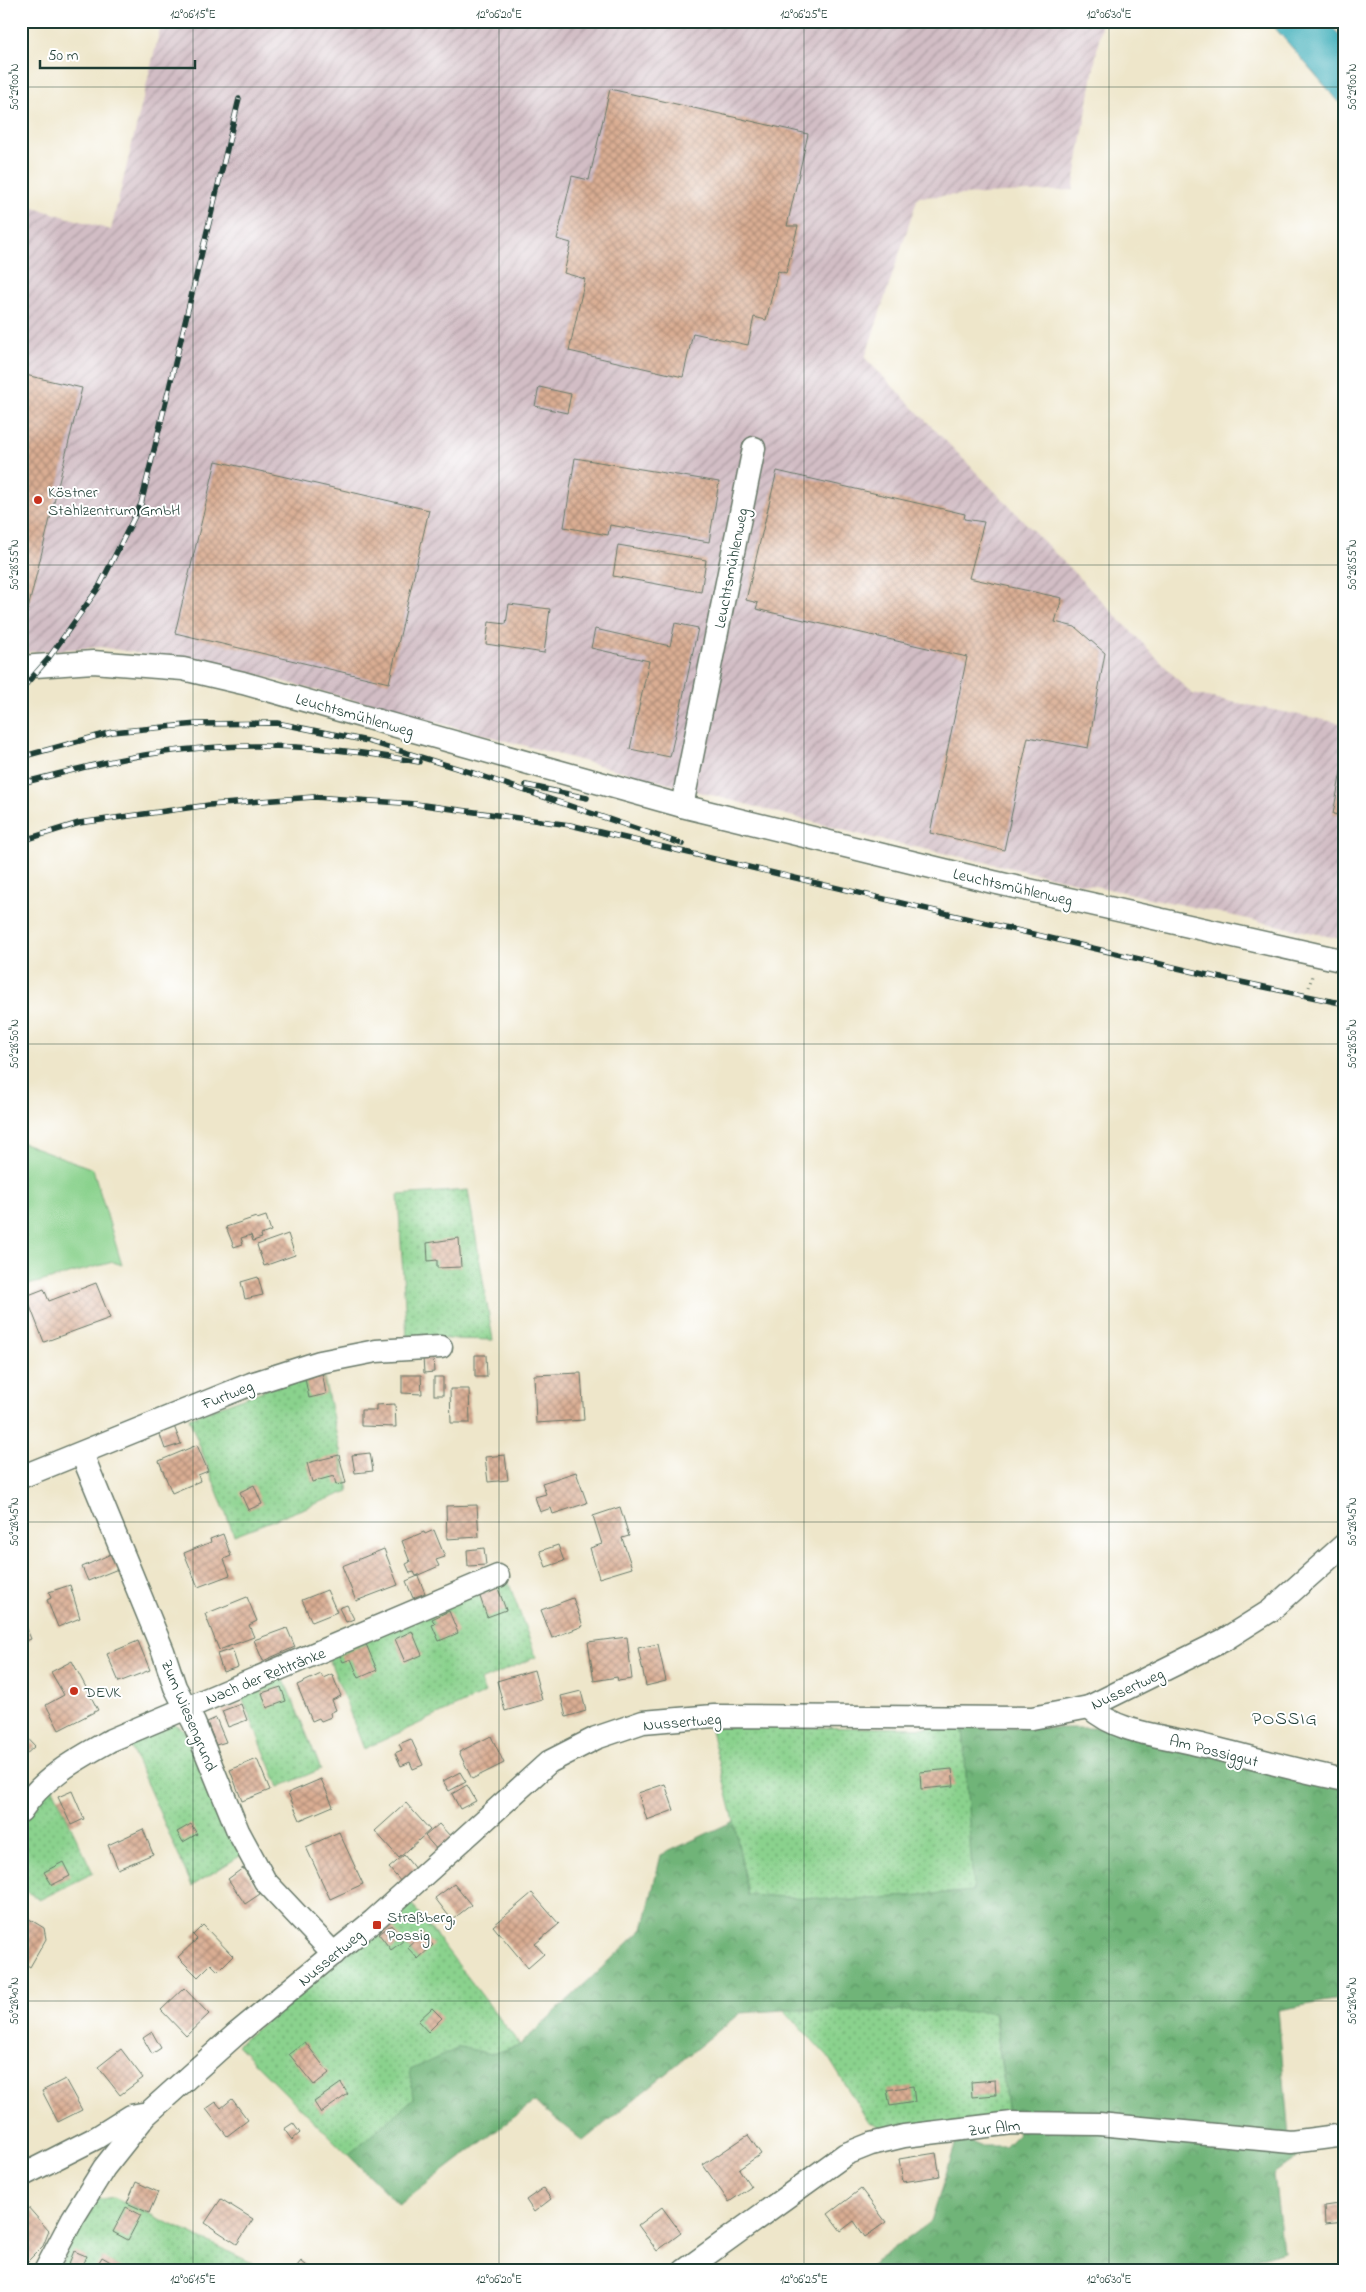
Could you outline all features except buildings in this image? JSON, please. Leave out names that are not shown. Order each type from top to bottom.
[{"type":"street","name":"Leuchtsmühlenweg","points":[[682,806],[754,448]]},
{"type":"street","name":"Leuchtsmühlenweg","points":[[21,667],[93,662],[183,669],[243,683],[682,806],[993,882],[1345,960]]},
{"type":"street","name":"Furtweg","points":[[21,1477],[82,1454],[251,1384],[320,1362],[376,1351],[442,1346]]},
{"type":"street","name":"Zum Wiesengrund","points":[[82,1454],[163,1651],[175,1687],[238,1831],[265,1881],[334,1954]]},
{"type":"street","name":"Nussertweg","points":[[45,2271],[73,2218],[104,2168],[146,2115],[236,2035],[373,1922],[549,1762],[596,1738],[643,1722],[714,1716],[1032,1718],[1089,1707],[1216,1644],[1270,1612],[1345,1544]]},
{"type":"street","name":"Nach der Rehtränke","points":[[21,1811],[28,1800],[52,1776],[78,1758],[111,1740],[185,1707],[331,1648],[498,1576]]},
{"type":"street","name":"Am Possiggut","points":[[1089,1707],[1101,1718],[1119,1726],[1197,1744],[1281,1767],[1345,1780]]},
{"type":"street","points":[[21,2176],[96,2138],[131,2116],[140,2113],[146,2115]]},
{"type":"street","name":"Zur Alm","points":[[684,2271],[846,2154],[871,2144],[904,2136],[1012,2123],[1099,2124],[1291,2142],[1345,2135]]},
{"type":"shaded area","points":[[162,21],[1102,21],[1073,190],[918,197],[865,358],[1192,694],[1345,724],[1345,940],[873,838],[255,674],[102,647],[29,652],[21,662],[21,204],[111,230]]},
{"type":"green space","points":[[21,1142],[93,1169],[122,1265],[113,1262],[21,1287]]},
{"type":"green space","points":[[468,1190],[493,1340],[407,1338],[398,1195]]},
{"type":"green space","points":[[322,1369],[349,1491],[234,1535],[189,1418]]},
{"type":"green space","points":[[508,1581],[536,1657],[480,1681],[485,1693],[364,1749],[328,1656],[424,1614]]},
{"type":"green space","points":[[282,1675],[321,1769],[279,1787],[240,1693]]},
{"type":"green space","points":[[170,1722],[185,1730],[243,1854],[192,1886],[127,1739]]},
{"type":"green space","points":[[710,1727],[963,1728],[973,1891],[854,1900],[748,1895],[734,1821]]},
{"type":"green space","points":[[963,1728],[1106,1728],[1345,1787],[1345,1998],[1278,2010],[1289,2137],[1298,2157],[1274,2174],[1283,2251],[1243,2264],[1236,2271],[863,2271],[931,2221],[958,2136],[980,2146],[1005,2146],[1018,2133],[1008,2116],[995,2013],[784,2010],[740,2013],[583,2141],[534,2102],[399,2205],[348,2155],[413,2099],[409,2070],[461,2047],[492,2054],[520,2045],[643,1929],[661,1855],[734,1821],[748,1895],[854,1900],[973,1891]]},
{"type":"green space","points":[[51,1784],[93,1873],[39,1900],[21,1887],[21,1823]]},
{"type":"green space","points":[[410,1902],[520,2045],[492,2054],[461,2047],[410,2070],[413,2099],[348,2155],[237,2045]]},
{"type":"green space","points":[[784,2010],[994,2012],[1008,2116],[890,2130],[869,2123],[828,2057]]},
{"type":"green space","points":[[114,2197],[269,2271],[58,2271],[89,2201]]},
{"type":"water","points":[[1269,21],[1326,21],[1345,40],[1345,109]]},
{"type":"railway","points":[[21,690],[48,659],[99,587],[141,504],[239,99]]},
{"type":"railway","points":[[21,757],[112,732],[197,724],[277,723],[368,741],[476,774],[682,844]]},
{"type":"railway","points":[[21,783],[101,763],[189,749],[266,746],[305,748],[343,751],[419,762]]},
{"type":"railway","points":[[526,785],[587,798]]},
{"type":"railway","points":[[21,841],[79,823],[209,805],[314,797],[416,804],[570,825],[1203,974],[1345,1004]]},
{"type":"place","name":"Köstner Stahlzentrum GmbH","points":[[38,500]]},
{"type":"place","name":"DEVK","points":[[74,1691]]},
{"type":"place","name":"Straßberg, Possig","points":[[377,1925]]},
{"type":"district","name":"POSSIG","points":[[1285,1718]]}]
